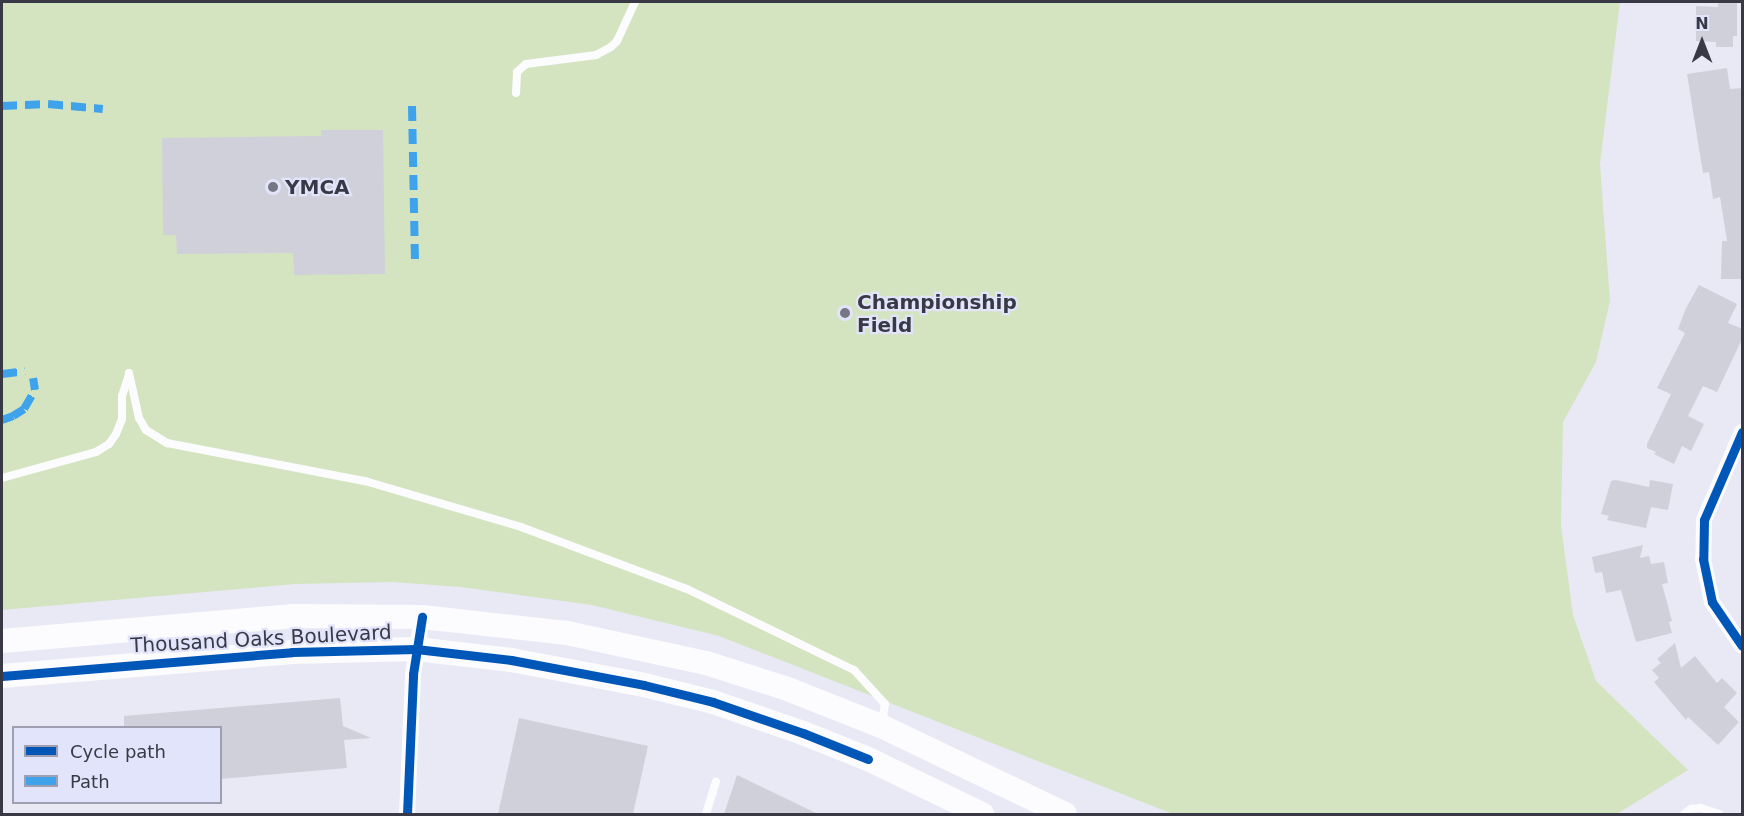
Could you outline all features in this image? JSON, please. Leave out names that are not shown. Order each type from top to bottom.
[{"type":"main road","name":"Thousand Oaks Boulevard","points":[[2,641],[294,616],[422,617],[567,633],[706,663],[785,688],[881,726],[1065,814]]},
{"type":"main road","name":"Thousand Oaks Boulevard","points":[[2,676],[292,652],[416,649],[511,660],[644,685],[713,702],[803,733],[868,759],[982,814]]},
{"type":"main road","points":[[868,759],[881,726]]},
{"type":"street","points":[[1743,432],[1704,520],[1703,559],[1712,602],[1743,646]]},
{"type":"street","points":[[407,814],[416,649],[422,617]]},
{"type":"lane","points":[[516,93],[517,72],[526,64],[596,55],[611,47],[617,41],[635,2]]},
{"type":"lane","points":[[2,478],[96,452],[108,444],[116,434],[122,419],[122,396],[129,374],[140,418],[146,430],[153,437],[167,443],[365,480],[520,527],[687,590],[854,670],[885,704],[881,726]]},
{"type":"lane","points":[[706,814],[716,782]]},
{"type":"lane","points":[[1684,814],[1691,809],[1701,808],[1719,814]]},
{"type":"green space","points":[[2,2],[1620,2],[1600,164],[1610,301],[1596,362],[1563,422],[1561,525],[1573,615],[1596,681],[1688,770],[1617,814],[1173,814],[719,636],[592,605],[460,587],[392,582],[295,584],[2,610]]},
{"type":"building","points":[[1718,2],[1737,2],[1737,36],[1733,36],[1733,47],[1716,47],[1716,42],[1696,41],[1696,6],[1718,7]]},
{"type":"building","points":[[1727,68],[1730,89],[1743,88],[1743,279],[1721,279],[1722,241],[1727,241],[1720,197],[1713,199],[1709,172],[1703,173],[1687,74]]},
{"type":"building","name":"YMCA","points":[[321,130],[383,130],[385,274],[294,275],[293,253],[177,254],[176,235],[163,235],[162,138],[321,136]]},
{"type":"building","points":[[1699,285],[1737,304],[1728,323],[1743,329],[1743,337],[1717,392],[1703,386],[1688,416],[1704,424],[1691,451],[1682,446],[1674,464],[1654,454],[1656,452],[1647,448],[1647,444],[1671,394],[1657,388],[1685,333],[1678,329],[1686,308]]},
{"type":"building","points":[[1650,480],[1673,484],[1668,510],[1651,507],[1646,528],[1607,520],[1609,516],[1601,514],[1611,481],[1649,487]]},
{"type":"building","points":[[1643,545],[1640,558],[1649,556],[1651,564],[1664,562],[1668,583],[1662,584],[1672,621],[1669,622],[1672,633],[1636,642],[1621,590],[1606,593],[1602,572],[1595,573],[1592,557]]},
{"type":"building","points":[[1675,643],[1681,668],[1695,656],[1717,683],[1722,678],[1737,693],[1724,707],[1739,722],[1718,745],[1688,717],[1686,720],[1654,682],[1659,678],[1652,670],[1661,663],[1657,659]]},
{"type":"building","points":[[340,698],[343,726],[371,738],[344,740],[347,768],[222,779],[222,726],[124,726],[124,716]]},
{"type":"building","points":[[519,718],[648,746],[633,814],[498,814]]},
{"type":"building","points":[[737,775],[818,814],[724,814]]},
{"type":"marked path","points":[[2,106],[48,104],[103,109]]},
{"type":"marked path","points":[[412,106],[415,264]]},
{"type":"marked path","points":[[2,374],[25,371]]},
{"type":"marked path","points":[[2,420],[24,409],[35,390],[33,378]]},
{"type":"cycle path","points":[[1742,432],[1704,520],[1703,559],[1712,602],[1742,646]]},
{"type":"cycle path","points":[[407,814],[413,674],[422,617]]},
{"type":"cycle path","points":[[2,676],[292,652],[416,649],[511,660],[644,685],[713,702],[803,733],[868,759]]},
{"type":"place","name":"YMCA","points":[[273,187]]},
{"type":"place","name":"Championship Field","points":[[845,313]]}]
